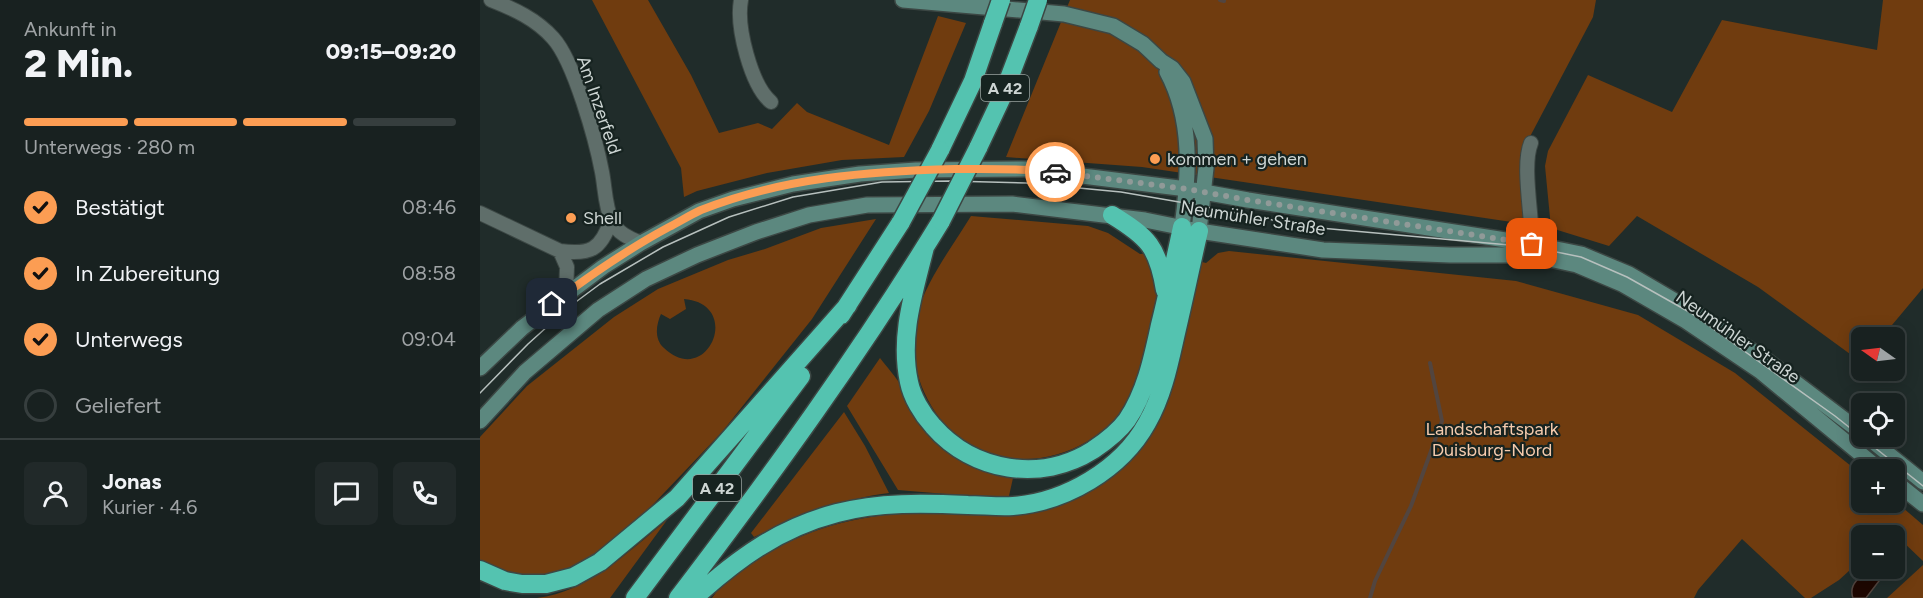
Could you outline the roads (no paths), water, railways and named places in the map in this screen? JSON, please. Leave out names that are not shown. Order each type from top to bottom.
[{"type":"highway","name":"A 42","points":[[635,598],[796,373],[848,306],[901,222],[940,150],[973,81],[1001,0]]},
{"type":"highway","name":"A 42","points":[[678,598],[818,408],[896,295],[925,248],[941,221],[1002,97],[1038,0]]},
{"type":"highway","points":[[1112,215],[1139,232],[1153,247],[1162,270],[1167,297]]},
{"type":"highway","points":[[925,248],[907,323],[905,350],[909,384],[924,416],[944,438],[967,454],[991,465],[1015,469],[1052,467],[1080,458],[1104,442],[1127,421],[1142,390],[1167,297],[1191,229]]},
{"type":"highway","points":[[694,598],[740,558],[810,521],[870,506],[912,503],[1012,506],[1040,502],[1072,490],[1105,471],[1130,447],[1147,424],[1163,389],[1191,229]]},
{"type":"highway","points":[[480,570],[505,581],[546,584],[573,577],[600,562],[677,498],[796,373]]},
{"type":"main road","points":[[903,0],[1064,14],[1113,26],[1143,44],[1172,68],[1183,82],[1205,139],[1203,192],[1191,229]]},
{"type":"main road","points":[[1161,61],[1173,83],[1186,134],[1187,189],[1191,229]]},
{"type":"main road","name":"Neumühler Straße","points":[[480,368],[522,328],[566,293],[640,243],[699,211],[733,199],[793,184],[860,174],[915,170],[1026,169],[1187,189],[1532,250],[1581,254],[1629,274],[1692,311],[1767,361],[1851,425]]},
{"type":"main road","name":"Neumühler Straße","points":[[480,421],[525,372],[598,310],[646,279],[697,255],[756,232],[809,215],[867,205],[1012,204],[1112,215],[1323,250],[1450,255],[1532,250],[1622,284],[1686,321],[1760,371],[1867,459]]},
{"type":"main road","points":[[1880,447],[1923,482]]},
{"type":"main road","points":[[1905,490],[1923,504]]},
{"type":"street","name":"Am Inzerfeld","points":[[491,0],[527,16],[555,40],[564,55],[572,72],[594,140],[611,220]]},
{"type":"street","points":[[741,0],[742,41],[758,86],[771,102]]},
{"type":"street","points":[[1531,143],[1527,158],[1532,250]]},
{"type":"street","points":[[480,213],[560,251],[574,253],[594,249],[601,243],[611,220],[621,233],[640,243]]},
{"type":"street","points":[[560,251],[567,267],[566,293]]},
{"type":"waterway","points":[[1220,0],[1224,1]]},
{"type":"waterway","points":[[1370,598],[1375,581],[1411,506],[1442,421],[1430,363]]},
{"type":"tram line","points":[[480,393],[528,344],[569,307],[600,284],[663,247],[729,217],[793,197],[882,182],[1026,183],[1121,192],[1309,227],[1532,247],[1581,257],[1627,277],[1691,313],[1835,416],[1923,486]]},
{"type":"place","name":"kommen + gehen","points":[[1155,159]]},
{"type":"place","name":"Shell","points":[[571,218]]},
{"type":"park label","name":"Landschaftspark Duisburg-Nord","points":[[1492,439]]}]
